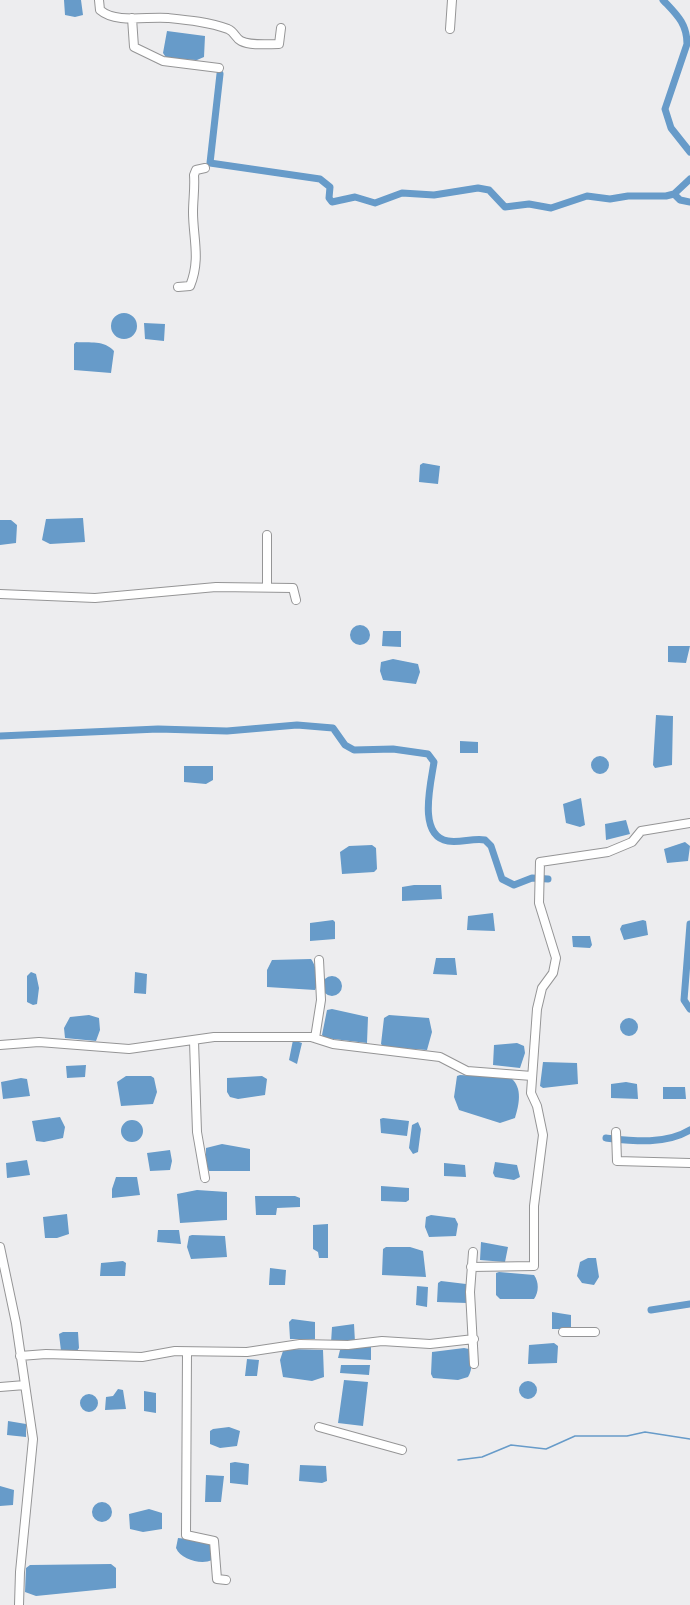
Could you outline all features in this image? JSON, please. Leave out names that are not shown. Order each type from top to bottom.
[{"type":"street","points":[[99,0],[101,12],[132,18],[163,17],[194,20],[227,29],[242,41],[250,43],[279,44],[280,28]]},
{"type":"street","points":[[450,29],[452,0]]},
{"type":"street","points":[[132,18],[134,47],[163,61],[219,68]]},
{"type":"street","points":[[178,287],[190,286],[192,279],[197,237],[194,225],[194,175],[196,170],[205,168]]},
{"type":"street","points":[[267,535],[267,586]]},
{"type":"street","points":[[0,594],[95,598],[216,587],[267,586],[293,588],[296,600]]},
{"type":"street","points":[[471,1267],[534,1266],[534,1206],[543,1135],[537,1106],[531,1093],[532,1076],[538,1002],[542,988],[553,973],[556,958],[542,913],[538,886],[540,862],[598,854],[632,842],[641,831],[690,823]]},
{"type":"street","points":[[315,1038],[321,1000],[319,960]]},
{"type":"street","points":[[0,1045],[39,1042],[129,1049],[214,1037],[315,1038],[333,1044],[440,1057],[467,1071],[532,1076]]},
{"type":"street","points":[[194,1041],[197,1132],[205,1178]]},
{"type":"street","points":[[616,1132],[617,1161],[690,1163]]},
{"type":"street","points":[[0,1247],[10,1289],[33,1439],[19,1605]]},
{"type":"street","points":[[473,1252],[471,1267],[474,1364]]},
{"type":"street","points":[[563,1332],[595,1332]]},
{"type":"street","points":[[20,1356],[46,1354],[142,1357],[175,1351],[265,1351],[300,1344],[339,1346],[382,1341],[430,1344],[474,1339]]},
{"type":"street","points":[[187,1352],[186,1535],[214,1540],[217,1579],[226,1580]]},
{"type":"street","points":[[0,1388],[26,1385]]},
{"type":"street","points":[[319,1427],[402,1450]]},
{"type":"water","points":[[64,0],[81,0],[83,15],[75,17],[65,15]]},
{"type":"water","points":[[167,31],[205,36],[204,57],[197,60],[167,59],[163,53]]},
{"type":"water","points":[[124,313],[133,317],[137,326],[133,335],[124,339],[115,335],[111,326],[115,317]]},
{"type":"water","points":[[144,323],[165,324],[164,341],[145,339]]},
{"type":"water","points":[[76,342],[96,343],[110,347],[114,351],[111,373],[74,370],[74,344]]},
{"type":"water","points":[[423,463],[440,466],[438,484],[419,482],[420,465]]},
{"type":"water","points":[[83,518],[85,542],[50,544],[42,540],[46,519]]},
{"type":"water","points":[[0,520],[11,520],[17,525],[16,543],[0,545]]},
{"type":"water","points":[[360,625],[367,628],[370,635],[367,642],[360,645],[353,642],[350,635],[353,628]]},
{"type":"water","points":[[383,631],[401,631],[401,647],[382,646]]},
{"type":"water","points":[[668,646],[690,646],[686,663],[668,662]]},
{"type":"water","points":[[393,659],[418,664],[420,672],[416,684],[383,680],[380,671],[381,662]]},
{"type":"water","points":[[656,715],[673,716],[672,765],[655,768],[653,765]]},
{"type":"water","points":[[460,741],[478,742],[478,753],[460,753]]},
{"type":"water","points":[[596,756],[604,756],[609,761],[607,772],[596,774],[591,769],[591,761]]},
{"type":"water","points":[[184,766],[213,766],[213,780],[206,784],[184,782]]},
{"type":"water","points":[[581,798],[585,825],[580,827],[566,823],[563,804]]},
{"type":"water","points":[[626,820],[630,834],[606,840],[605,824]]},
{"type":"water","points":[[685,842],[690,846],[688,861],[667,863],[664,849]]},
{"type":"water","points":[[372,845],[376,848],[377,869],[374,872],[342,874],[340,852],[349,846]]},
{"type":"water","points":[[441,885],[442,899],[402,901],[402,887]]},
{"type":"water","points":[[493,913],[495,931],[467,930],[468,916]]},
{"type":"water","points":[[333,920],[335,939],[310,941],[310,923]]},
{"type":"water","points":[[646,921],[648,935],[624,940],[620,929],[622,925]]},
{"type":"water","points":[[572,936],[590,936],[592,945],[590,948],[573,947]]},
{"type":"water","points":[[436,958],[455,958],[457,975],[433,974]]},
{"type":"water","points":[[311,959],[317,974],[315,990],[267,987],[267,970],[272,960]]},
{"type":"water","points":[[31,972],[36,974],[39,988],[37,1004],[33,1005],[27,1002],[27,976]]},
{"type":"water","points":[[135,972],[147,974],[146,994],[134,993]]},
{"type":"water","points":[[332,976],[339,979],[342,986],[339,993],[332,996],[325,993],[322,986],[325,979]]},
{"type":"water","points":[[332,1009],[368,1017],[367,1043],[325,1038],[322,1035],[327,1010]]},
{"type":"water","points":[[89,1015],[99,1018],[100,1030],[96,1041],[65,1038],[64,1028],[70,1017]]},
{"type":"water","points":[[389,1015],[429,1018],[432,1032],[427,1050],[384,1047],[381,1044],[384,1018]]},
{"type":"water","points":[[625,1018],[633,1018],[638,1023],[636,1034],[625,1036],[620,1031],[620,1023]]},
{"type":"water","points":[[293,1040],[302,1043],[297,1064],[289,1060]]},
{"type":"water","points":[[517,1043],[524,1046],[525,1053],[520,1068],[493,1065],[494,1045]]},
{"type":"water","points":[[543,1062],[577,1063],[578,1084],[543,1088],[540,1086]]},
{"type":"water","points":[[86,1065],[85,1077],[67,1078],[66,1066]]},
{"type":"water","points":[[126,1076],[154,1078],[157,1092],[153,1104],[121,1106],[117,1082]]},
{"type":"water","points":[[262,1076],[267,1079],[265,1095],[238,1099],[230,1097],[227,1092],[227,1078]]},
{"type":"water","points":[[457,1076],[511,1078],[519,1092],[515,1118],[500,1123],[459,1110],[454,1097]]},
{"type":"water","points":[[27,1079],[30,1096],[3,1099],[1,1082]]},
{"type":"water","points":[[626,1082],[637,1084],[638,1099],[611,1098],[611,1084]]},
{"type":"water","points":[[663,1087],[685,1087],[686,1099],[663,1099]]},
{"type":"water","points":[[60,1117],[65,1127],[63,1138],[44,1142],[36,1141],[32,1121]]},
{"type":"water","points":[[380,1119],[409,1121],[407,1136],[381,1133]]},
{"type":"water","points":[[128,1120],[136,1120],[143,1127],[143,1135],[136,1142],[128,1142],[121,1135],[121,1127]]},
{"type":"water","points":[[418,1122],[421,1129],[418,1152],[413,1154],[409,1148],[412,1125]]},
{"type":"water","points":[[222,1144],[250,1149],[250,1171],[209,1171],[206,1165],[206,1148]]},
{"type":"water","points":[[170,1150],[172,1161],[170,1170],[150,1171],[147,1153]]},
{"type":"water","points":[[27,1160],[30,1175],[7,1178],[6,1163]]},
{"type":"water","points":[[495,1162],[517,1165],[520,1177],[514,1180],[495,1177],[493,1173]]},
{"type":"water","points":[[444,1163],[465,1165],[466,1177],[444,1176]]},
{"type":"water","points":[[116,1177],[137,1177],[140,1195],[112,1198]]},
{"type":"water","points":[[381,1186],[409,1188],[409,1200],[406,1202],[381,1201]]},
{"type":"water","points":[[197,1190],[227,1192],[227,1220],[180,1223],[177,1194]]},
{"type":"water","points":[[255,1196],[295,1196],[300,1198],[300,1207],[277,1208],[276,1215],[256,1215]]},
{"type":"water","points":[[67,1214],[69,1234],[57,1238],[45,1238],[43,1217]]},
{"type":"water","points":[[431,1215],[455,1218],[458,1224],[456,1236],[429,1237],[425,1227],[426,1217]]},
{"type":"water","points":[[328,1224],[328,1258],[319,1258],[318,1252],[313,1249],[313,1225]]},
{"type":"water","points":[[158,1230],[179,1230],[181,1244],[157,1242]]},
{"type":"water","points":[[189,1236],[225,1236],[227,1257],[191,1259],[187,1247]]},
{"type":"water","points":[[481,1242],[508,1247],[505,1262],[480,1260]]},
{"type":"water","points":[[410,1247],[423,1251],[426,1277],[382,1275],[383,1249]]},
{"type":"water","points":[[588,1258],[596,1258],[599,1277],[594,1285],[582,1283],[577,1276],[580,1262]]},
{"type":"water","points":[[123,1261],[126,1263],[125,1276],[100,1276],[101,1263]]},
{"type":"water","points":[[270,1268],[286,1270],[285,1285],[269,1285]]},
{"type":"water","points":[[496,1273],[534,1275],[538,1287],[534,1299],[500,1299],[496,1295]]},
{"type":"water","points":[[441,1281],[466,1284],[467,1303],[437,1302],[438,1283]]},
{"type":"water","points":[[417,1286],[428,1287],[427,1307],[416,1305]]},
{"type":"water","points":[[552,1312],[571,1315],[571,1329],[552,1329]]},
{"type":"water","points":[[292,1319],[315,1322],[315,1339],[290,1339],[289,1322]]},
{"type":"water","points":[[354,1324],[355,1342],[331,1343],[332,1327]]},
{"type":"water","points":[[78,1332],[79,1348],[77,1351],[61,1351],[59,1334]]},
{"type":"water","points":[[554,1343],[558,1346],[557,1363],[528,1364],[529,1345]]},
{"type":"water","points":[[371,1345],[371,1360],[338,1358],[340,1350]]},
{"type":"water","points":[[289,1349],[323,1350],[324,1377],[312,1381],[283,1377],[280,1360],[283,1351]]},
{"type":"water","points":[[469,1349],[471,1355],[468,1377],[458,1380],[433,1378],[431,1374],[432,1352]]},
{"type":"water","points":[[247,1359],[259,1360],[257,1376],[245,1376]]},
{"type":"water","points":[[341,1365],[370,1365],[369,1375],[340,1373]]},
{"type":"water","points":[[344,1380],[368,1382],[363,1426],[338,1423]]},
{"type":"water","points":[[528,1381],[534,1384],[537,1390],[534,1396],[528,1399],[522,1396],[519,1390],[522,1384]]},
{"type":"water","points":[[118,1389],[123,1390],[126,1409],[105,1410],[106,1397],[113,1396]]},
{"type":"water","points":[[144,1391],[156,1393],[156,1413],[144,1411]]},
{"type":"water","points":[[89,1394],[95,1397],[98,1403],[95,1409],[89,1412],[83,1409],[80,1403],[83,1397]]},
{"type":"water","points":[[8,1421],[26,1424],[26,1437],[7,1435]]},
{"type":"water","points":[[229,1427],[240,1431],[237,1446],[220,1448],[210,1444],[210,1431]]},
{"type":"water","points":[[230,1463],[249,1464],[248,1485],[230,1483]]},
{"type":"water","points":[[300,1465],[326,1466],[327,1481],[322,1483],[299,1481]]},
{"type":"water","points":[[206,1475],[224,1476],[221,1502],[205,1502]]},
{"type":"water","points":[[0,1486],[14,1490],[13,1505],[0,1506]]},
{"type":"water","points":[[102,1502],[109,1505],[112,1512],[109,1519],[102,1522],[95,1519],[92,1512],[95,1505]]},
{"type":"water","points":[[149,1509],[162,1513],[162,1529],[143,1532],[130,1529],[129,1514]]},
{"type":"water","points":[[178,1538],[207,1541],[211,1544],[212,1560],[198,1562],[182,1556],[176,1548]]},
{"type":"water","points":[[111,1564],[116,1568],[116,1588],[36,1596],[25,1592],[26,1568],[30,1565]]},
{"type":"waterway","points":[[663,0],[683,25],[687,37],[687,44],[665,109],[671,128],[690,152]]},
{"type":"waterway","points":[[220,74],[210,163],[320,179],[330,187],[329,198],[332,202],[355,197],[375,203],[402,193],[434,195],[478,188],[489,190],[505,207],[529,204],[551,208],[587,196],[610,199],[628,196],[666,196],[674,194],[690,179]]},
{"type":"waterway","points":[[674,194],[680,200],[690,202]]},
{"type":"waterway","points":[[0,736],[158,729],[227,731],[297,725],[333,728],[345,745],[354,750],[393,749],[428,754],[434,762],[429,795],[429,819],[432,830],[438,837],[448,841],[485,840],[491,846],[502,879],[514,885],[532,878],[548,879]]},
{"type":"waterway","points":[[690,924],[684,1000],[690,1009]]},
{"type":"waterway","points":[[606,1138],[638,1141],[660,1140],[681,1135],[690,1130]]},
{"type":"waterway","points":[[651,1310],[690,1304]]},
{"type":"waterway","points":[[458,1460],[482,1457],[511,1445],[546,1449],[575,1436],[627,1436],[645,1432],[690,1439]]}]
